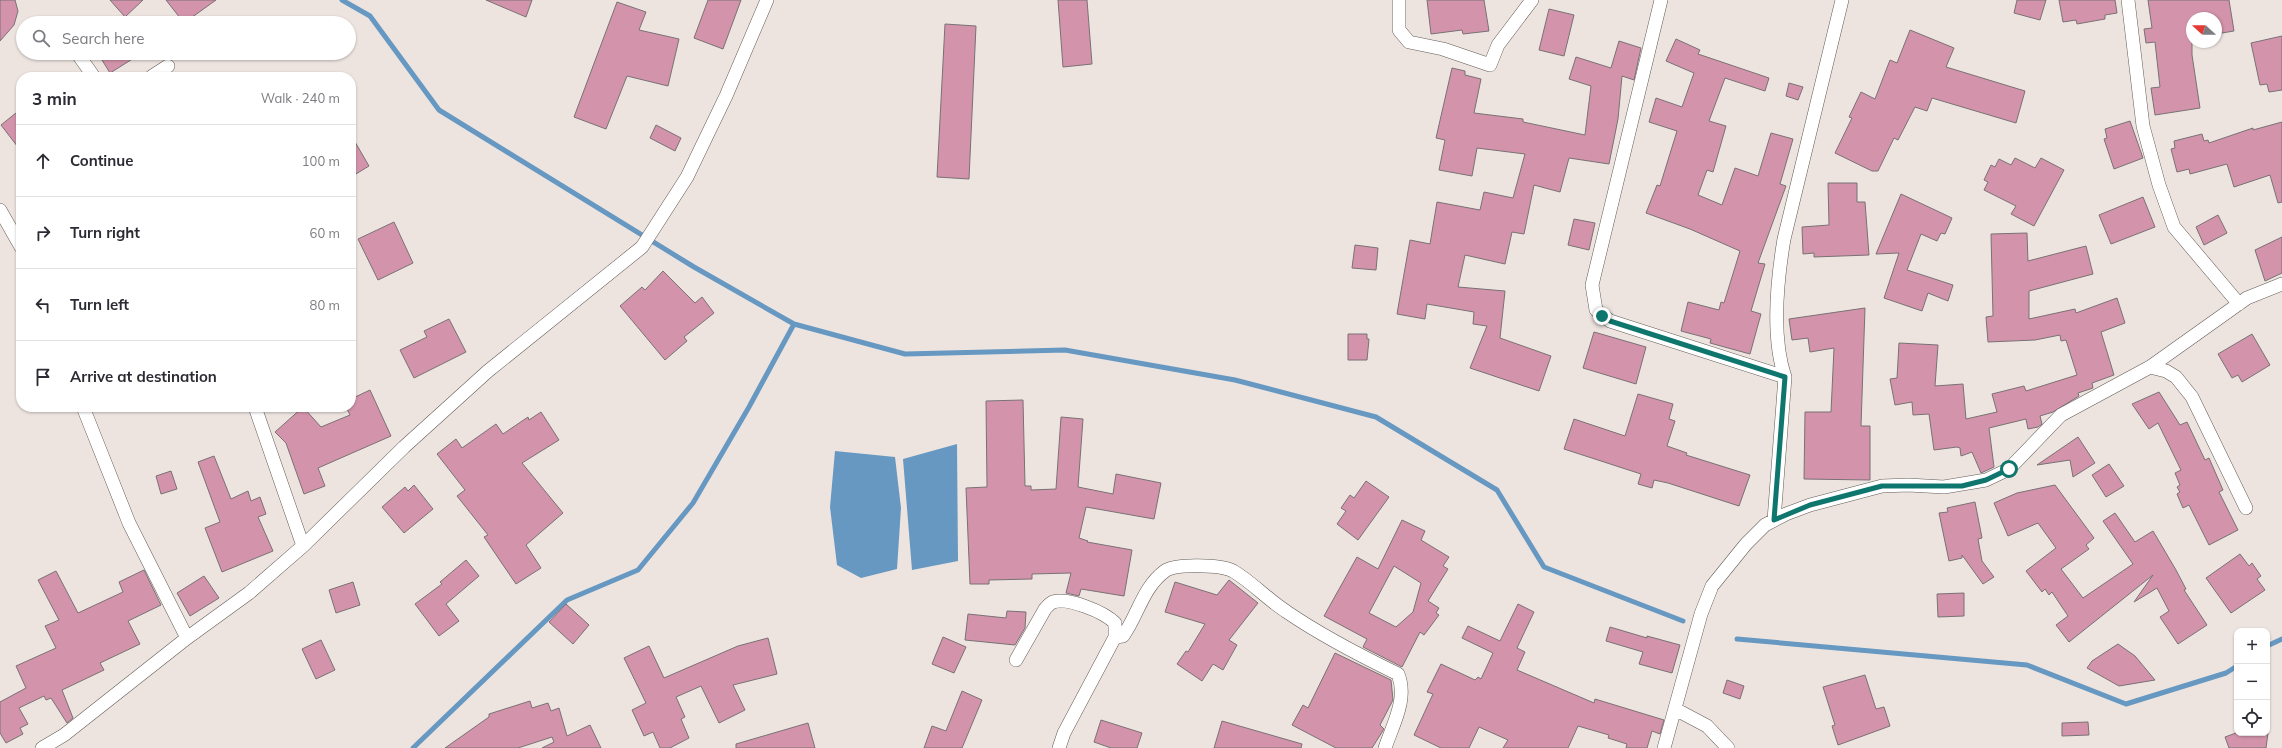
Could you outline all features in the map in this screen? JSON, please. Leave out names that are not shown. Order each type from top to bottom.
[{"type":"street","points":[[42,748],[64,735],[186,638],[249,592],[303,546],[404,447],[488,371],[642,247],[686,177],[726,96],[768,0]]},
{"type":"street","points":[[1399,0],[1399,30],[1409,42],[1443,49],[1490,65],[1498,45],[1532,0]]},
{"type":"street","points":[[1661,0],[1592,285],[1596,310],[1610,321],[1785,377]]},
{"type":"street","points":[[1774,520],[1785,377],[1780,363],[1777,339],[1779,269],[1784,239],[1842,0]]},
{"type":"street","points":[[2128,0],[2143,126],[2159,185],[2174,227],[2239,304]]},
{"type":"street","points":[[82,60],[90,72]]},
{"type":"street","points":[[159,72],[168,66]]},
{"type":"street","points":[[0,210],[16,238]]},
{"type":"street","points":[[1664,748],[1701,614],[1712,586],[1746,544],[1765,525],[1810,505],[1882,486],[1908,485],[1944,487],[1986,480],[2009,469],[2061,415],[2150,367],[2239,304],[2266,288],[2282,284]]},
{"type":"street","points":[[2150,367],[2166,371],[2176,377],[2192,397],[2246,508]]},
{"type":"street","points":[[84,412],[129,523],[186,638]]},
{"type":"street","points":[[257,412],[303,546]]},
{"type":"street","points":[[1114,637],[1123,636],[1151,583],[1167,570],[1179,567],[1202,566],[1233,571],[1272,602],[1321,635],[1398,674],[1402,684],[1403,696],[1385,748]]},
{"type":"street","points":[[1016,660],[1045,608],[1052,602],[1064,601],[1104,615],[1115,623],[1114,637],[1064,733],[1059,748]]},
{"type":"street","points":[[1675,709],[1707,726],[1728,748]]},
{"type":"water","points":[[957,444],[958,561],[912,570],[903,459]]},
{"type":"water","points":[[835,451],[895,457],[901,508],[897,569],[861,578],[837,565],[830,507]]},
{"type":"building","points":[[0,0],[15,0],[18,11],[14,25],[0,41]]},
{"type":"building","points":[[110,0],[143,0],[126,16],[124,16]]},
{"type":"building","points":[[166,0],[216,0],[194,16],[179,16]]},
{"type":"building","points":[[486,0],[532,0],[526,17]]},
{"type":"building","points":[[708,0],[741,0],[723,49],[694,38]]},
{"type":"building","points":[[1058,0],[1087,0],[1092,64],[1063,67]]},
{"type":"building","points":[[1427,0],[1484,0],[1489,31],[1463,34],[1462,30],[1431,34]]},
{"type":"building","points":[[2017,0],[2046,0],[2040,20],[2014,13]]},
{"type":"building","points":[[2059,0],[2115,0],[2117,13],[2105,15],[2105,19],[2077,24],[2076,20],[2063,22]]},
{"type":"building","points":[[2148,0],[2229,0],[2234,31],[2222,33],[2222,12],[2186,12],[2186,48],[2192,48],[2200,108],[2155,115],[2151,88],[2160,87],[2155,42],[2146,43],[2144,29],[2152,28]]},
{"type":"building","points":[[617,2],[646,12],[639,30],[679,39],[668,86],[627,76],[606,129],[574,117]]},
{"type":"building","points":[[1549,9],[1574,15],[1564,56],[1539,50]]},
{"type":"building","points":[[945,24],[976,26],[969,179],[937,177]]},
{"type":"building","points":[[1910,30],[1954,48],[1946,67],[2025,91],[2016,123],[1932,98],[1927,111],[1915,107],[1898,140],[1894,138],[1878,171],[1872,171],[1835,153],[1852,118],[1849,117],[1861,92],[1875,99],[1890,60],[1897,63]]},
{"type":"building","points":[[2282,36],[2282,90],[2269,92],[2267,84],[2260,85],[2251,43]]},
{"type":"building","points":[[1676,39],[1700,50],[1698,54],[1769,78],[1765,91],[1725,78],[1709,121],[1726,126],[1713,172],[1707,170],[1698,195],[1722,205],[1735,168],[1758,176],[1771,133],[1793,139],[1780,184],[1786,186],[1758,263],[1765,264],[1751,311],[1761,314],[1750,354],[1710,343],[1711,339],[1681,331],[1688,302],[1719,310],[1721,302],[1724,303],[1740,251],[1690,229],[1646,213],[1657,185],[1660,186],[1677,131],[1649,122],[1656,98],[1682,107],[1694,73],[1666,61]]},
{"type":"building","points":[[1619,41],[1641,48],[1634,80],[1622,76],[1618,119],[1609,164],[1569,158],[1560,192],[1534,185],[1524,234],[1512,232],[1505,264],[1465,255],[1458,287],[1505,291],[1500,338],[1551,356],[1539,391],[1470,368],[1487,326],[1473,324],[1474,312],[1427,304],[1425,319],[1397,314],[1410,240],[1430,244],[1437,202],[1480,210],[1484,192],[1513,198],[1525,154],[1477,148],[1472,176],[1439,170],[1445,140],[1436,138],[1452,68],[1465,71],[1465,75],[1481,79],[1474,113],[1523,119],[1523,122],[1585,135],[1591,86],[1569,79],[1576,57],[1611,68]]},
{"type":"building","points":[[102,60],[131,60],[112,72],[109,72]]},
{"type":"building","points":[[1789,83],[1803,87],[1798,100],[1786,96]]},
{"type":"building","points":[[16,113],[16,144],[1,125]]},
{"type":"building","points":[[2130,121],[2143,158],[2114,169],[2104,139],[2107,138],[2105,129]]},
{"type":"building","points":[[2282,122],[2282,202],[2278,203],[2270,175],[2234,187],[2227,164],[2190,174],[2189,169],[2177,172],[2171,149],[2175,148],[2174,141],[2202,134],[2204,141],[2208,140],[2209,143],[2253,128],[2253,130]]},
{"type":"building","points":[[656,125],[681,138],[675,151],[650,138]]},
{"type":"building","points":[[356,144],[369,166],[356,174]]},
{"type":"building","points":[[2015,158],[2035,168],[2041,158],[2064,170],[2034,226],[2011,214],[2016,206],[1984,190],[1988,182],[1984,180],[1991,165],[1995,167],[1999,159],[2011,165]]},
{"type":"building","points":[[1828,183],[1857,183],[1857,202],[1865,202],[1869,255],[1814,257],[1814,253],[1803,254],[1802,227],[1829,225]]},
{"type":"building","points":[[1901,194],[1952,218],[1945,234],[1941,233],[1937,241],[1921,234],[1907,270],[1953,285],[1948,301],[1928,293],[1922,311],[1884,298],[1899,253],[1876,254]]},
{"type":"building","points":[[2143,197],[2155,227],[2111,244],[2099,215]]},
{"type":"building","points":[[2218,215],[2227,233],[2204,245],[2196,227]]},
{"type":"building","points":[[1574,219],[1595,223],[1589,250],[1568,245]]},
{"type":"building","points":[[394,222],[413,263],[378,280],[358,239]]},
{"type":"building","points":[[2027,233],[2028,261],[2086,246],[2093,274],[2029,291],[2029,319],[2075,309],[2076,313],[2117,298],[2125,323],[2101,332],[2114,375],[2092,383],[2093,388],[2078,393],[2079,396],[2053,412],[2040,416],[2042,424],[2038,427],[2028,429],[2026,419],[1989,428],[1994,467],[1981,473],[1972,452],[1961,456],[1960,448],[1957,447],[1934,450],[1929,414],[1913,415],[1912,402],[1895,405],[1890,379],[1897,378],[1899,343],[1938,345],[1935,386],[1963,384],[1966,419],[1997,412],[1992,394],[2024,386],[2026,391],[2077,375],[2066,340],[2061,341],[2060,335],[2035,340],[1988,342],[1986,317],[1993,316],[1991,234]]},
{"type":"building","points":[[2282,237],[2282,273],[2265,281],[2255,250]]},
{"type":"building","points":[[1355,245],[1378,248],[1376,270],[1352,268]]},
{"type":"building","points":[[663,271],[695,303],[702,297],[714,313],[684,337],[687,341],[665,360],[620,306],[642,287],[645,290]]},
{"type":"building","points":[[1865,308],[1861,426],[1870,426],[1870,480],[1804,479],[1805,412],[1831,412],[1834,348],[1810,352],[1808,338],[1792,340],[1789,319]]},
{"type":"building","points":[[449,319],[466,352],[414,378],[400,350],[427,337],[424,331]]},
{"type":"building","points":[[1594,332],[1646,347],[1636,384],[1583,368]]},
{"type":"building","points":[[1348,334],[1367,334],[1367,339],[1369,339],[1367,360],[1348,360]]},
{"type":"building","points":[[2252,334],[2270,365],[2242,382],[2238,375],[2232,378],[2218,354]]},
{"type":"building","points":[[370,390],[391,436],[318,468],[325,486],[304,494],[286,443],[275,432],[297,412],[308,412],[321,427],[350,415],[348,412],[356,412],[356,397]]},
{"type":"building","points":[[2159,392],[2180,425],[2187,422],[2205,460],[2209,458],[2223,490],[2219,492],[2238,530],[2209,545],[2189,505],[2183,508],[2177,494],[2180,492],[2177,487],[2180,485],[2175,473],[2181,470],[2158,423],[2149,429],[2132,404]]},
{"type":"building","points":[[1638,394],[1673,404],[1669,419],[1675,421],[1667,446],[1687,453],[1686,455],[1750,475],[1739,506],[1668,483],[1654,480],[1652,488],[1638,484],[1641,474],[1564,449],[1574,419],[1625,436]]},
{"type":"building","points":[[1023,400],[1025,486],[1031,486],[1031,490],[1056,489],[1061,417],[1083,419],[1078,487],[1113,494],[1116,474],[1161,483],[1154,519],[1086,507],[1079,538],[1088,541],[1087,542],[1132,550],[1124,596],[1081,589],[1079,596],[1066,593],[1071,573],[1032,574],[1032,579],[989,580],[989,584],[970,584],[966,488],[987,487],[986,401]]},
{"type":"building","points":[[541,412],[559,440],[522,463],[563,513],[526,545],[541,568],[516,584],[484,537],[488,535],[457,496],[465,490],[437,454],[456,439],[462,448],[496,424],[503,434],[528,417],[529,420]]},
{"type":"building","points":[[2078,437],[2095,463],[2073,477],[2070,460],[2037,465]]},
{"type":"building","points":[[214,456],[231,499],[248,491],[251,501],[260,497],[266,514],[258,517],[273,551],[222,572],[205,528],[220,522],[198,462]]},
{"type":"building","points":[[2109,464],[2124,486],[2106,497],[2092,475]]},
{"type":"building","points":[[171,471],[177,489],[161,494],[156,476]]},
{"type":"building","points":[[1366,481],[1389,497],[1358,540],[1337,524],[1346,511],[1341,508],[1350,495],[1354,498]]},
{"type":"building","points":[[414,485],[433,509],[404,533],[382,507],[405,487],[408,491]]},
{"type":"building","points":[[2055,485],[2094,538],[2086,545],[2089,549],[2061,569],[2083,598],[2133,564],[2103,521],[2115,513],[2135,542],[2153,531],[2186,589],[2184,590],[2207,625],[2178,644],[2160,617],[2169,611],[2157,588],[2134,602],[2153,575],[2069,642],[2056,625],[2068,616],[2052,592],[2049,595],[2045,589],[2042,592],[2026,571],[2056,548],[2038,523],[2008,536],[1994,503],[2017,493]]},
{"type":"building","points":[[1975,502],[1982,538],[1978,539],[1982,561],[1994,577],[1983,584],[1962,555],[1962,558],[1949,561],[1939,513],[1948,512],[1947,508]]},
{"type":"building","points":[[1402,520],[1425,531],[1421,540],[1449,557],[1443,566],[1448,569],[1428,601],[1439,608],[1436,613],[1439,615],[1424,635],[1420,632],[1402,667],[1363,647],[1367,639],[1324,616],[1357,557],[1378,569]],"holes":[[[1394,566],[1421,583],[1413,612],[1396,627],[1369,613]]]},
{"type":"building","points":[[2240,554],[2249,566],[2252,563],[2261,576],[2257,579],[2265,590],[2231,613],[2206,578]]},
{"type":"building","points":[[466,560],[479,576],[446,604],[459,621],[439,636],[415,604],[442,584],[440,582]]},
{"type":"building","points":[[144,570],[161,605],[128,621],[140,644],[100,663],[104,670],[62,690],[73,718],[67,723],[51,698],[46,700],[44,696],[19,708],[28,724],[20,728],[23,734],[6,743],[0,733],[0,702],[26,688],[16,666],[56,648],[45,626],[59,620],[38,580],[56,571],[78,613],[123,592],[119,582]]},
{"type":"building","points":[[204,576],[219,598],[190,616],[177,593]]},
{"type":"building","points":[[1229,580],[1258,603],[1229,640],[1237,645],[1223,670],[1213,664],[1202,681],[1177,664],[1186,651],[1188,652],[1205,624],[1165,612],[1175,582],[1217,595]]},
{"type":"building","points":[[353,582],[360,605],[336,613],[329,590]]},
{"type":"building","points":[[1964,593],[1964,616],[1938,617],[1937,594]]},
{"type":"building","points":[[566,604],[589,625],[573,644],[549,622]]},
{"type":"building","points":[[1518,604],[1534,612],[1517,648],[1525,652],[1517,670],[1594,703],[1595,699],[1664,720],[1660,734],[1652,731],[1647,748],[1626,748],[1627,744],[1608,738],[1609,735],[1578,726],[1568,748],[1503,748],[1508,740],[1479,727],[1469,748],[1441,748],[1414,735],[1433,694],[1427,692],[1441,664],[1475,680],[1478,677],[1481,679],[1493,653],[1462,638],[1468,626],[1500,641]]},
{"type":"building","points":[[1007,611],[1026,612],[1025,628],[1015,645],[965,640],[968,614],[1006,618]]},
{"type":"building","points":[[1610,627],[1647,638],[1647,636],[1680,645],[1672,673],[1639,664],[1643,652],[1606,641]]},
{"type":"building","points":[[943,637],[966,647],[954,673],[932,664]]},
{"type":"building","points":[[768,638],[777,674],[733,685],[745,710],[719,723],[701,686],[676,697],[685,717],[681,719],[689,738],[670,748],[660,748],[653,732],[644,736],[632,710],[646,703],[624,658],[649,646],[664,678],[738,646]]},
{"type":"building","points":[[321,640],[335,670],[316,679],[302,649]]},
{"type":"building","points":[[2118,644],[2135,656],[2155,680],[2119,686],[2087,668],[2092,661]]},
{"type":"building","points":[[1335,653],[1391,680],[1393,700],[1380,725],[1384,729],[1372,748],[1336,748],[1292,725],[1303,705],[1308,708]]},
{"type":"building","points":[[1865,675],[1876,709],[1884,707],[1890,726],[1838,745],[1832,726],[1835,725],[1823,687]]},
{"type":"building","points":[[1727,680],[1744,686],[1740,699],[1723,693]]},
{"type":"building","points":[[962,691],[982,700],[962,748],[924,748],[932,726],[946,731]]},
{"type":"building","points":[[530,701],[532,708],[548,703],[551,711],[559,708],[567,736],[590,725],[601,748],[542,748],[554,742],[552,737],[518,748],[445,748],[489,717],[489,714]]},
{"type":"building","points":[[1101,720],[1142,733],[1137,748],[1111,748],[1094,742]]},
{"type":"building","points":[[1222,721],[1302,744],[1301,748],[1214,748]]},
{"type":"building","points":[[2088,722],[2089,735],[2062,736],[2062,723]]},
{"type":"building","points":[[808,723],[815,748],[736,748],[736,744]]},
{"type":"building","points":[[2234,734],[2234,736],[2268,736],[2266,748],[2229,748],[2225,737]]},
{"type":"waterway","points":[[342,0],[370,16],[439,110],[694,267],[794,324],[905,354],[1065,350],[1235,380],[1376,417],[1497,490],[1544,567],[1683,621]]},
{"type":"waterway","points":[[413,748],[567,600],[638,570],[693,503],[749,407],[794,324]]},
{"type":"waterway","points":[[1737,639],[2027,665],[2126,704],[2226,673],[2234,668]]},
{"type":"waterway","points":[[2270,645],[2282,639]]},
{"type":"route","points":[[1602,316],[1610,321],[1785,377],[1774,520],[1810,505],[1882,486],[1962,486],[1986,480],[2009,469]]}]
